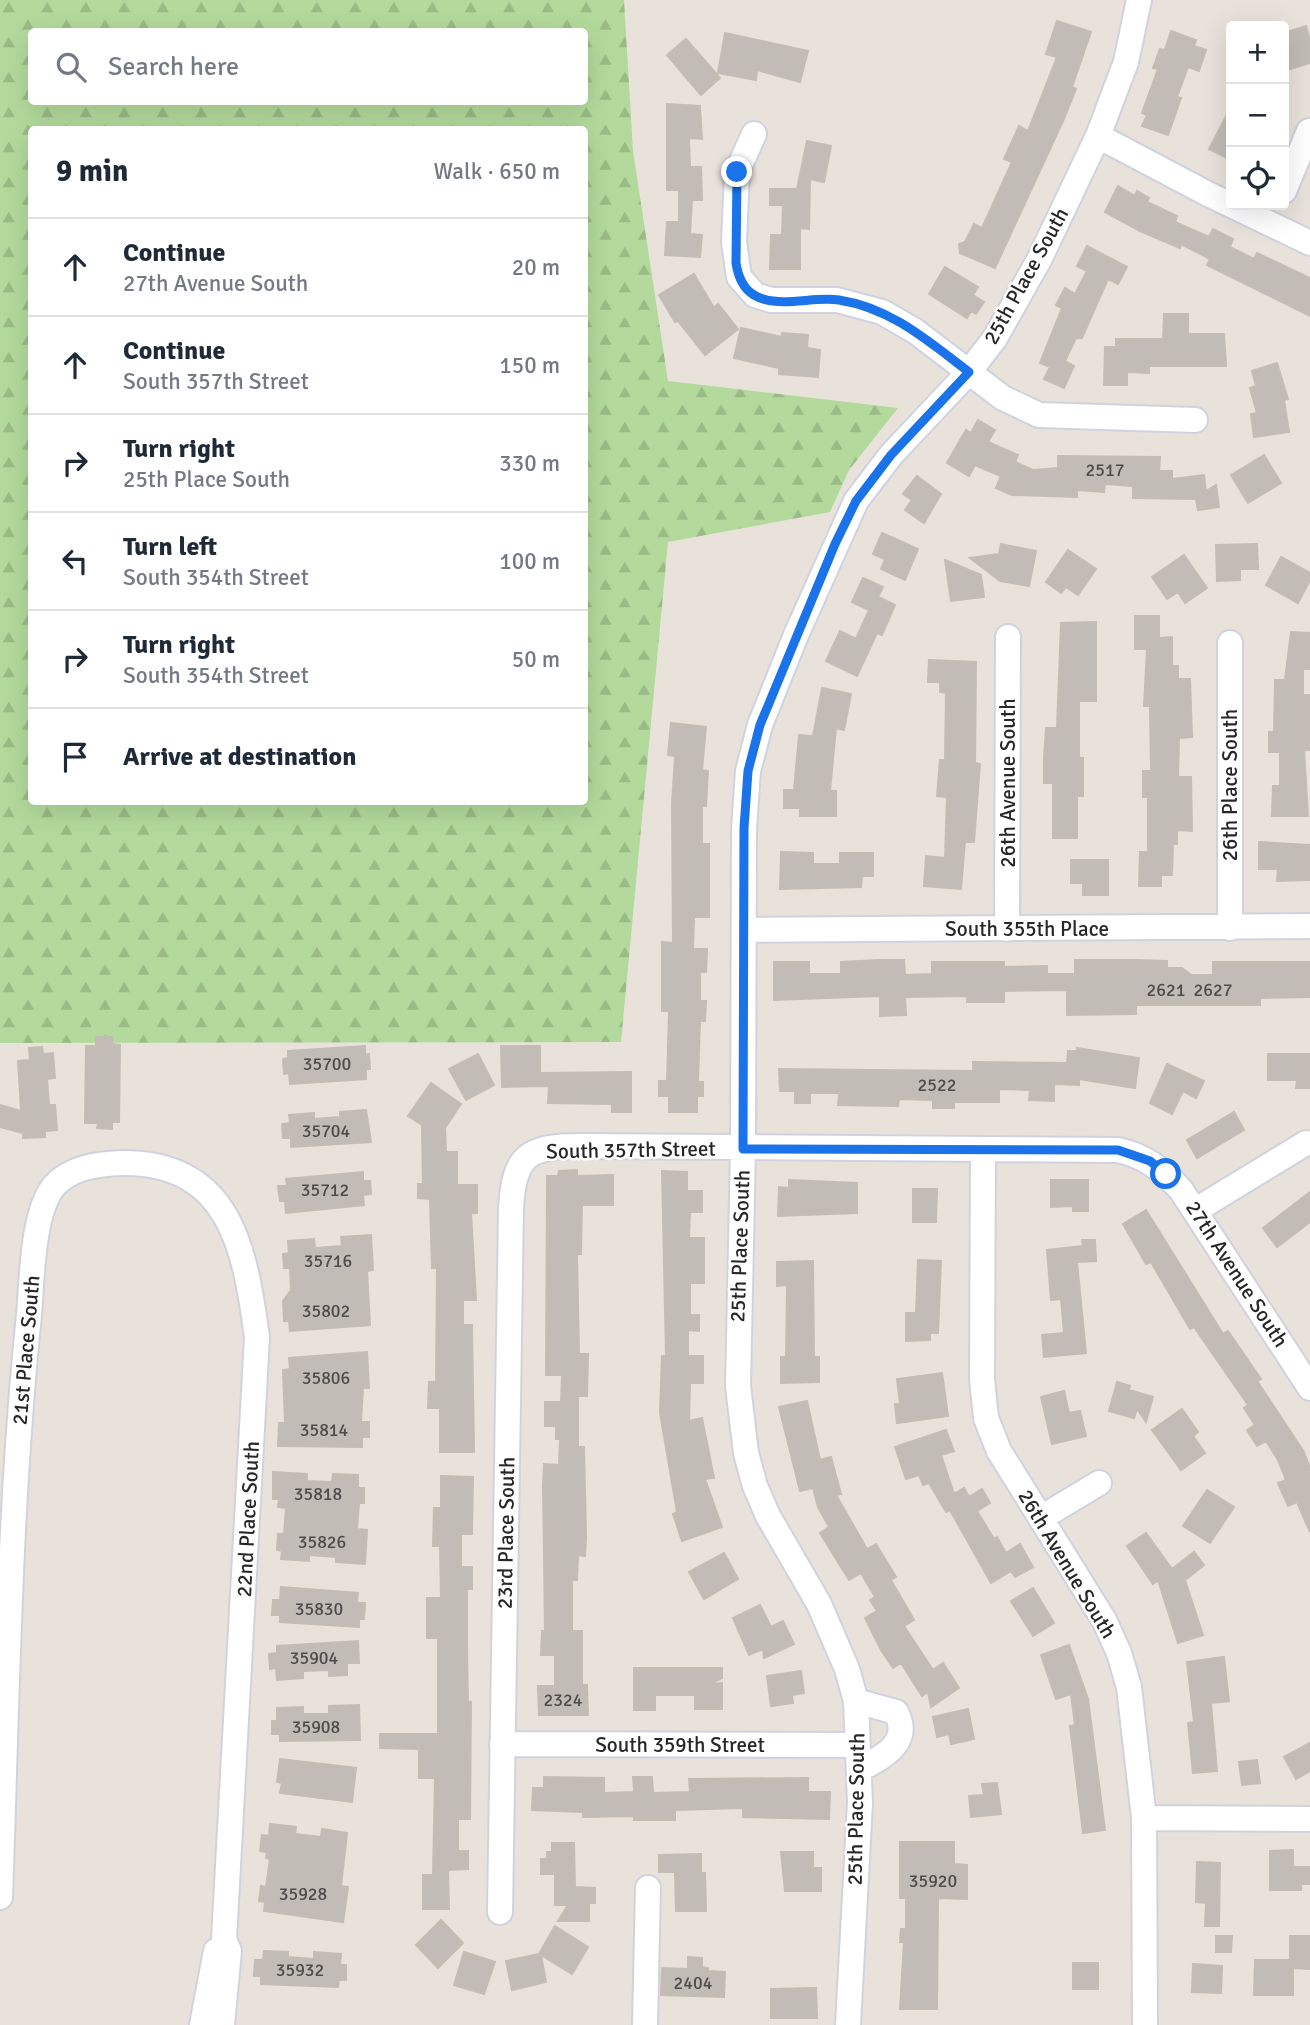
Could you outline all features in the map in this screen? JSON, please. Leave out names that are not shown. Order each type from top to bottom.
[{"type":"street","name":"25th Place South","points":[[848,2025],[859,1757],[856,1701],[847,1669],[819,1604],[768,1516],[746,1453],[737,1342],[743,1149],[744,828],[748,771],[760,725],[796,635],[856,501],[891,455],[969,372],[1018,301],[1098,136],[1126,62],[1139,0]]},
{"type":"street","points":[[1289,179],[1310,131]]},
{"type":"street","points":[[754,134],[737,172],[734,214],[737,271],[748,290],[772,300],[838,300],[870,307],[915,331],[1016,406],[1040,415],[1195,420]]},
{"type":"street","points":[[1098,136],[1273,215],[1310,243]]},
{"type":"street","name":"26th Avenue South","points":[[1007,929],[1008,637]]},
{"type":"street","name":"26th Place South","points":[[1230,643],[1230,928]]},
{"type":"street","name":"South 355th Place","points":[[744,930],[1310,926]]},
{"type":"street","points":[[1196,1210],[1306,1143]]},
{"type":"street","name":"South 357th Street","points":[[525,1158],[540,1149],[559,1146],[1118,1150]]},
{"type":"street","name":"26th Avenue South","points":[[983,1150],[983,1401],[999,1451],[1089,1593],[1119,1653],[1129,1687],[1144,1818],[1144,2025]]},
{"type":"street","name":"27th Avenue South","points":[[1118,1150],[1150,1161],[1174,1182],[1196,1210],[1310,1388]]},
{"type":"street","name":"23rd Place South","points":[[500,1912],[511,1208],[514,1178],[525,1158]]},
{"type":"street","name":"21st Place South","points":[[0,1897],[19,1428],[36,1242],[47,1196],[62,1180],[92,1165],[133,1163]]},
{"type":"street","name":"22nd Place South","points":[[133,1163],[163,1167],[183,1176],[214,1197],[228,1215],[240,1246],[257,1337],[224,1939],[229,1951],[222,2025]]},
{"type":"street","points":[[1041,1518],[1099,1483]]},
{"type":"street","points":[[856,1701],[896,1712],[901,1729],[894,1749],[859,1757]]},
{"type":"street","name":"South 359th Street","points":[[502,1744],[859,1757]]},
{"type":"street","points":[[1144,1818],[1310,1819]]},
{"type":"street","points":[[645,2025],[648,1888]]},
{"type":"street","name":"22nd Place South","points":[[202,2025],[216,1951],[224,1939]]},
{"type":"green space","points":[[0,0],[624,0],[633,151],[668,381],[898,408],[849,470],[830,512],[668,542],[621,1042],[0,1043]]},
{"type":"building","points":[[1057,21],[1091,32],[1072,87],[1076,89],[1063,121],[995,268],[960,253],[959,244],[965,242],[974,224],[982,228],[1012,162],[1004,159],[1019,126],[1028,131],[1057,57],[1046,54]]},
{"type":"building","points":[[1306,26],[1310,40],[1310,63],[1289,69],[1289,31]]},
{"type":"building","points":[[1171,31],[1196,40],[1194,46],[1206,50],[1199,71],[1188,67],[1168,135],[1142,126],[1147,115],[1142,113],[1158,69],[1153,68],[1160,49],[1165,50]]},
{"type":"building","points":[[725,33],[808,51],[800,82],[757,70],[756,80],[718,73]]},
{"type":"building","points":[[686,39],[720,78],[701,95],[667,55]]},
{"type":"building","points":[[667,104],[700,106],[702,139],[689,138],[690,167],[701,167],[702,200],[692,200],[690,234],[702,235],[700,257],[665,255],[667,222],[679,222],[679,190],[667,190]]},
{"type":"building","points":[[1226,117],[1226,158],[1209,149]]},
{"type":"building","points":[[807,141],[831,146],[824,182],[810,179],[809,229],[800,228],[800,269],[770,269],[771,235],[782,235],[783,205],[770,205],[770,189],[797,189]]},
{"type":"building","points":[[1118,186],[1135,196],[1137,191],[1149,198],[1147,202],[1177,216],[1175,222],[1209,237],[1213,229],[1233,239],[1230,247],[1254,259],[1257,253],[1310,278],[1310,316],[1207,265],[1210,259],[1181,244],[1180,248],[1105,212]]},
{"type":"building","points":[[1087,246],[1127,267],[1118,284],[1108,279],[1082,338],[1076,338],[1065,361],[1074,366],[1064,388],[1044,379],[1050,367],[1040,363],[1062,308],[1056,305],[1065,288],[1075,294],[1087,271],[1077,266]]},
{"type":"building","points":[[945,267],[978,287],[973,295],[984,302],[976,314],[971,311],[967,318],[929,294]]},
{"type":"building","points":[[694,274],[714,308],[718,304],[738,329],[705,355],[678,321],[675,322],[659,295]]},
{"type":"building","points":[[1164,314],[1188,314],[1188,334],[1224,334],[1226,366],[1149,366],[1149,373],[1127,372],[1127,385],[1104,385],[1105,347],[1116,347],[1116,339],[1163,339]]},
{"type":"building","points":[[741,328],[782,337],[782,333],[808,335],[807,348],[820,350],[818,377],[779,374],[779,368],[734,358]]},
{"type":"building","points":[[1277,363],[1288,399],[1284,400],[1289,432],[1254,437],[1251,414],[1257,413],[1250,388],[1256,386],[1252,371]]},
{"type":"building","points":[[978,420],[995,430],[988,442],[1018,455],[1015,462],[1033,470],[1058,468],[1058,456],[1160,457],[1159,471],[1172,471],[1172,479],[1204,475],[1206,491],[1216,485],[1219,507],[1198,510],[1196,499],[1133,498],[1133,486],[1105,484],[1104,492],[1077,490],[1077,497],[1012,495],[996,488],[1001,476],[975,465],[969,476],[947,463],[966,430],[971,433]]},
{"type":"building","points":[[1264,455],[1281,483],[1248,503],[1231,475]]},
{"type":"building","points":[[917,476],[941,494],[924,523],[905,510],[912,500],[903,494]]},
{"type":"building","points":[[882,533],[918,549],[905,580],[881,569],[885,559],[873,554]]},
{"type":"building","points":[[1001,544],[1036,551],[1029,586],[1000,581],[970,558],[999,554]]},
{"type":"building","points":[[1257,544],[1258,569],[1240,569],[1240,580],[1217,581],[1216,545]]},
{"type":"building","points":[[1068,550],[1096,569],[1078,595],[1066,587],[1061,593],[1046,582]]},
{"type":"building","points":[[1184,555],[1207,588],[1185,603],[1178,592],[1167,599],[1152,577]]},
{"type":"building","points":[[1281,557],[1310,573],[1310,580],[1298,603],[1266,585]]},
{"type":"building","points":[[945,560],[981,575],[984,597],[951,601]]},
{"type":"building","points":[[863,578],[883,587],[878,597],[895,605],[882,635],[877,633],[857,676],[826,661],[840,631],[856,639],[869,610],[852,602]]},
{"type":"building","points":[[1135,616],[1159,616],[1159,638],[1172,637],[1172,666],[1178,666],[1178,679],[1190,679],[1192,737],[1179,738],[1178,777],[1191,777],[1192,831],[1177,830],[1177,844],[1173,844],[1172,875],[1161,875],[1161,886],[1139,886],[1140,852],[1148,852],[1148,797],[1143,797],[1143,771],[1151,771],[1150,706],[1144,706],[1147,649],[1135,649]]},
{"type":"building","points":[[1096,622],[1096,701],[1079,701],[1079,758],[1083,758],[1083,796],[1077,796],[1077,838],[1053,838],[1053,783],[1044,783],[1044,758],[1046,728],[1057,728],[1061,623]]},
{"type":"building","points":[[1291,632],[1310,633],[1310,669],[1303,669],[1303,695],[1310,695],[1310,750],[1304,750],[1308,816],[1272,816],[1273,786],[1280,786],[1280,752],[1269,752],[1269,732],[1274,732],[1275,680],[1285,680]]},
{"type":"building","points":[[929,660],[976,662],[975,763],[980,764],[974,842],[965,842],[961,889],[924,886],[926,856],[945,858],[947,797],[937,796],[940,760],[945,760],[946,693],[940,692],[940,682],[928,682]]},
{"type":"building","points":[[822,688],[851,694],[844,730],[836,728],[830,791],[836,791],[836,816],[800,816],[800,808],[784,808],[784,790],[794,790],[799,735],[813,736]]},
{"type":"building","points":[[671,723],[706,727],[702,770],[708,771],[706,806],[702,806],[702,844],[709,844],[709,917],[694,917],[693,949],[707,949],[706,972],[700,972],[700,1001],[706,1001],[705,1021],[700,1021],[698,1082],[703,1082],[703,1096],[697,1096],[697,1112],[669,1112],[669,1096],[659,1096],[659,1081],[667,1081],[669,1011],[662,1011],[662,942],[673,943],[672,804],[675,756],[668,755]]},
{"type":"building","points":[[1259,842],[1310,845],[1310,880],[1277,881],[1278,869],[1259,869]]},
{"type":"building","points":[[781,852],[813,853],[813,864],[840,864],[840,853],[873,853],[873,876],[862,876],[861,887],[780,889]]},
{"type":"building","points":[[1071,860],[1108,860],[1108,895],[1083,895],[1083,883],[1071,883]]},
{"type":"building","points":[[904,960],[905,975],[932,974],[932,962],[1004,962],[1004,967],[1047,966],[1047,974],[1075,974],[1075,960],[1167,961],[1167,968],[1182,968],[1191,975],[1213,975],[1213,962],[1309,962],[1310,997],[1260,998],[1260,1005],[1136,1005],[1136,1014],[1067,1015],[1067,990],[1004,991],[1004,1002],[967,1002],[967,996],[905,997],[906,1015],[880,1016],[880,996],[774,1000],[774,962],[809,962],[809,974],[841,974],[841,962]]},
{"type":"building","points":[[96,1037],[112,1037],[112,1044],[120,1045],[119,1122],[112,1122],[112,1129],[97,1128],[98,1123],[85,1123],[86,1046],[96,1046]]},
{"type":"building","points":[[365,1046],[365,1055],[369,1054],[370,1069],[366,1069],[366,1079],[290,1084],[289,1073],[284,1074],[283,1059],[288,1058],[288,1051]]},
{"type":"building","points":[[501,1046],[540,1046],[540,1073],[631,1072],[631,1112],[612,1112],[612,1104],[548,1103],[549,1086],[502,1087]]},
{"type":"building","points":[[42,1047],[43,1054],[53,1053],[55,1078],[47,1079],[49,1105],[55,1105],[57,1130],[45,1131],[45,1137],[23,1138],[23,1133],[0,1127],[0,1105],[21,1111],[18,1061],[30,1060],[29,1048]]},
{"type":"building","points":[[1077,1048],[1139,1058],[1135,1088],[1079,1079],[1079,1085],[1054,1084],[1054,1101],[1029,1100],[1030,1090],[999,1089],[999,1102],[954,1102],[954,1108],[933,1108],[933,1100],[899,1099],[898,1106],[838,1105],[839,1093],[810,1093],[810,1103],[795,1103],[795,1091],[780,1091],[779,1069],[973,1071],[973,1062],[1067,1063],[1068,1051],[1077,1051]]},
{"type":"building","points":[[478,1054],[494,1085],[466,1100],[449,1069]]},
{"type":"building","points":[[1268,1054],[1310,1054],[1310,1088],[1296,1088],[1297,1080],[1268,1080]]},
{"type":"building","points":[[1167,1064],[1204,1081],[1196,1098],[1183,1091],[1172,1114],[1150,1103]]},
{"type":"building","points":[[431,1083],[461,1104],[445,1128],[446,1152],[457,1152],[457,1185],[477,1185],[477,1213],[471,1213],[476,1300],[463,1300],[463,1325],[472,1325],[474,1452],[440,1452],[440,1408],[428,1408],[429,1382],[436,1382],[437,1268],[432,1268],[430,1199],[418,1198],[418,1184],[423,1184],[422,1125],[408,1116]]},
{"type":"building","points":[[366,1110],[371,1142],[291,1147],[291,1138],[283,1138],[282,1124],[290,1123],[289,1115],[314,1113],[314,1119],[340,1117],[340,1112]]},
{"type":"building","points":[[1234,1112],[1244,1130],[1197,1158],[1187,1140]]},
{"type":"building","points":[[577,1170],[577,1176],[613,1175],[613,1205],[582,1205],[581,1254],[577,1254],[579,1354],[588,1354],[587,1396],[578,1396],[578,1447],[584,1447],[586,1537],[585,1556],[578,1555],[577,1580],[572,1580],[572,1631],[582,1631],[582,1685],[587,1685],[588,1715],[539,1715],[538,1686],[555,1686],[555,1655],[541,1655],[542,1631],[545,1631],[544,1464],[559,1465],[560,1439],[556,1439],[556,1426],[545,1426],[545,1402],[561,1402],[562,1375],[546,1375],[547,1176],[558,1176],[559,1171]]},
{"type":"building","points":[[662,1171],[687,1172],[687,1191],[702,1191],[702,1212],[690,1212],[689,1238],[704,1238],[704,1283],[690,1283],[690,1315],[699,1315],[699,1331],[688,1330],[688,1356],[703,1356],[703,1383],[690,1383],[689,1421],[702,1418],[714,1478],[705,1479],[722,1527],[682,1541],[673,1514],[677,1512],[660,1413],[662,1356],[666,1356]]},
{"type":"building","points":[[363,1172],[363,1181],[370,1181],[371,1194],[363,1195],[364,1205],[286,1213],[285,1201],[280,1201],[278,1186],[287,1186],[286,1179]]},
{"type":"building","points":[[789,1180],[857,1183],[857,1213],[778,1216],[779,1187],[789,1188]]},
{"type":"building","points":[[1051,1180],[1088,1180],[1088,1211],[1073,1211],[1073,1206],[1051,1207]]},
{"type":"building","points":[[913,1189],[937,1189],[936,1222],[913,1222]]},
{"type":"building","points":[[1310,1192],[1310,1222],[1277,1247],[1263,1228]]},
{"type":"building","points":[[1146,1210],[1223,1334],[1228,1331],[1261,1379],[1257,1381],[1304,1452],[1310,1468],[1310,1532],[1297,1502],[1288,1506],[1278,1483],[1286,1480],[1278,1460],[1266,1441],[1257,1446],[1247,1430],[1255,1425],[1244,1408],[1248,1405],[1194,1327],[1190,1329],[1151,1262],[1146,1264],[1123,1224]]},
{"type":"building","points":[[371,1235],[373,1270],[367,1271],[370,1325],[290,1331],[289,1321],[284,1321],[283,1301],[291,1290],[290,1268],[284,1268],[283,1254],[289,1253],[288,1241],[314,1239],[315,1248],[342,1246],[341,1237]]},
{"type":"building","points":[[1082,1240],[1095,1240],[1096,1261],[1077,1262],[1086,1353],[1044,1357],[1042,1335],[1064,1333],[1061,1299],[1051,1300],[1047,1250],[1083,1246]]},
{"type":"building","points":[[918,1260],[941,1261],[938,1333],[930,1333],[930,1340],[906,1341],[906,1313],[916,1313]]},
{"type":"building","points":[[813,1261],[814,1357],[819,1357],[819,1382],[781,1383],[781,1357],[786,1357],[787,1285],[777,1286],[777,1262]]},
{"type":"building","points":[[367,1352],[369,1388],[363,1388],[361,1422],[369,1422],[369,1437],[362,1437],[362,1447],[278,1446],[279,1423],[285,1423],[283,1370],[290,1369],[289,1358]]},
{"type":"building","points":[[942,1373],[948,1416],[897,1423],[895,1404],[900,1404],[897,1379]]},
{"type":"building","points":[[1117,1382],[1130,1386],[1129,1390],[1153,1397],[1146,1422],[1137,1409],[1134,1418],[1109,1411]]},
{"type":"building","points":[[1064,1391],[1069,1413],[1080,1411],[1086,1436],[1052,1444],[1041,1397]]},
{"type":"building","points":[[807,1401],[820,1460],[831,1457],[841,1494],[836,1495],[867,1549],[876,1544],[896,1577],[891,1580],[914,1620],[904,1626],[933,1670],[943,1663],[959,1688],[931,1707],[928,1692],[922,1696],[901,1663],[893,1668],[881,1650],[865,1618],[877,1611],[870,1600],[875,1597],[861,1573],[849,1580],[820,1533],[829,1527],[818,1507],[813,1488],[800,1491],[779,1407]]},
{"type":"building","points":[[1182,1409],[1198,1432],[1193,1436],[1205,1453],[1181,1470],[1152,1430]]},
{"type":"building","points":[[946,1430],[954,1451],[941,1455],[954,1494],[964,1488],[969,1497],[982,1489],[990,1503],[977,1511],[994,1539],[997,1537],[1006,1553],[1020,1544],[1033,1567],[1015,1577],[1011,1571],[991,1583],[950,1510],[946,1512],[929,1483],[923,1485],[919,1475],[906,1479],[895,1447]]},
{"type":"building","points":[[273,1472],[307,1474],[307,1481],[332,1482],[333,1474],[358,1475],[358,1488],[364,1488],[364,1503],[359,1503],[357,1529],[367,1530],[365,1564],[336,1562],[336,1557],[309,1555],[309,1561],[281,1559],[282,1551],[277,1550],[278,1534],[284,1534],[286,1508],[278,1507],[279,1499],[273,1499]]},
{"type":"building","points":[[441,1476],[473,1477],[472,1534],[461,1534],[461,1567],[472,1567],[472,1589],[467,1589],[468,1702],[471,1702],[470,1819],[458,1819],[458,1851],[468,1851],[468,1869],[448,1870],[449,1909],[423,1909],[423,1875],[433,1875],[435,1778],[419,1778],[419,1749],[380,1748],[380,1734],[438,1734],[438,1638],[427,1638],[427,1598],[441,1598],[440,1546],[433,1546],[434,1508],[441,1508]]},
{"type":"building","points":[[1207,1490],[1234,1507],[1210,1543],[1183,1526]]},
{"type":"building","points":[[1146,1533],[1172,1569],[1194,1552],[1204,1565],[1185,1580],[1203,1635],[1178,1643],[1158,1580],[1153,1584],[1127,1546]]},
{"type":"building","points":[[724,1553],[738,1579],[704,1599],[689,1572]]},
{"type":"building","points":[[281,1587],[358,1593],[357,1603],[365,1603],[364,1619],[359,1619],[359,1627],[280,1622],[280,1615],[272,1615],[273,1600],[280,1600]]},
{"type":"building","points":[[1033,1588],[1054,1623],[1033,1636],[1011,1601]]},
{"type":"building","points":[[760,1605],[771,1627],[783,1621],[794,1644],[764,1658],[763,1649],[749,1655],[733,1618]]},
{"type":"building","points":[[358,1641],[359,1663],[347,1663],[347,1675],[329,1676],[329,1670],[303,1671],[303,1678],[277,1680],[276,1668],[270,1669],[269,1654],[277,1653],[277,1646]]},
{"type":"building","points":[[1069,1645],[1088,1699],[1105,1830],[1083,1833],[1070,1726],[1075,1725],[1071,1694],[1056,1699],[1041,1655]]},
{"type":"building","points":[[1224,1657],[1229,1701],[1211,1703],[1217,1771],[1193,1773],[1188,1723],[1194,1722],[1187,1662]]},
{"type":"building","points":[[634,1668],[722,1668],[722,1678],[709,1684],[722,1683],[722,1709],[695,1709],[695,1695],[655,1695],[655,1710],[634,1710]]},
{"type":"building","points":[[801,1671],[804,1693],[792,1695],[793,1703],[771,1706],[767,1676]]},
{"type":"building","points":[[359,1705],[360,1740],[280,1741],[280,1734],[272,1734],[272,1721],[277,1721],[277,1708],[303,1707],[303,1714],[329,1714],[329,1706]]},
{"type":"building","points":[[968,1709],[974,1739],[951,1744],[949,1734],[937,1737],[933,1717]]},
{"type":"building","points":[[1310,1743],[1310,1771],[1296,1779],[1284,1757]]},
{"type":"building","points":[[280,1759],[356,1768],[352,1802],[280,1793],[282,1783],[277,1782]]},
{"type":"building","points":[[1257,1760],[1260,1783],[1242,1785],[1239,1762]]},
{"type":"building","points":[[544,1777],[604,1778],[604,1793],[634,1792],[633,1777],[652,1777],[653,1793],[690,1792],[689,1779],[808,1778],[808,1792],[830,1792],[829,1819],[743,1817],[743,1808],[675,1810],[675,1820],[634,1820],[634,1816],[583,1817],[583,1812],[532,1810],[533,1788],[544,1788]]},
{"type":"building","points":[[997,1783],[1001,1814],[971,1817],[969,1796],[984,1795],[982,1784]]},
{"type":"building","points":[[270,1824],[296,1827],[295,1834],[321,1837],[322,1829],[347,1833],[341,1886],[348,1887],[343,1922],[264,1911],[265,1902],[259,1901],[261,1886],[266,1887],[270,1859],[266,1858],[267,1852],[260,1851],[262,1835],[269,1836]]},
{"type":"building","points":[[900,1842],[954,1842],[954,1864],[967,1865],[967,1899],[938,1898],[937,2009],[900,2009],[904,1942],[900,1942],[901,1929],[906,1929],[906,1898],[900,1898]]},
{"type":"building","points":[[552,1843],[574,1843],[575,1887],[595,1888],[595,1903],[589,1903],[589,1921],[558,1921],[568,1905],[555,1905],[555,1874],[541,1874],[541,1859],[547,1859],[547,1852],[552,1852]]},
{"type":"building","points":[[1293,1850],[1293,1867],[1310,1867],[1310,1884],[1301,1884],[1301,1890],[1270,1890],[1270,1851]]},
{"type":"building","points":[[781,1852],[813,1852],[813,1868],[821,1868],[821,1891],[785,1891]]},
{"type":"building","points":[[701,1854],[701,1873],[705,1873],[706,1911],[676,1911],[675,1872],[659,1872],[659,1855]]},
{"type":"building","points":[[1197,1862],[1220,1863],[1219,1926],[1205,1926],[1206,1903],[1196,1902]]},
{"type":"building","points":[[441,1920],[463,1943],[438,1968],[416,1945]]},
{"type":"building","points":[[555,1926],[588,1947],[572,1974],[541,1955],[546,1982],[512,1990],[506,1961],[539,1954]]},
{"type":"building","points":[[1216,1936],[1232,1936],[1231,1952],[1216,1952]]},
{"type":"building","points":[[1290,1936],[1310,1936],[1310,1969],[1293,1968],[1293,1995],[1254,1995],[1255,1960],[1290,1960]]},
{"type":"building","points":[[264,1951],[288,1952],[288,1957],[314,1959],[314,1952],[341,1954],[340,1965],[346,1965],[346,1980],[339,1980],[338,1987],[261,1984],[261,1976],[254,1976],[255,1960],[263,1960]]},
{"type":"building","points":[[464,1952],[495,1962],[484,1994],[454,1985]]},
{"type":"building","points":[[688,1957],[702,1958],[702,1967],[708,1968],[708,1971],[725,1972],[724,1997],[661,1995],[662,1968],[688,1969]]},
{"type":"building","points":[[1073,1963],[1098,1963],[1098,1989],[1073,1989]]},
{"type":"building","points":[[1193,1964],[1222,1966],[1221,1993],[1192,1992]]},
{"type":"building","points":[[816,1988],[817,2018],[771,2018],[771,1989]]},
{"type":"route","points":[[737,172],[734,242],[737,271],[742,284],[748,290],[772,300],[838,300],[870,307],[915,331],[969,372],[891,455],[856,501],[796,635],[760,725],[748,771],[744,828],[743,1149],[1118,1150],[1150,1161],[1166,1174]]}]
